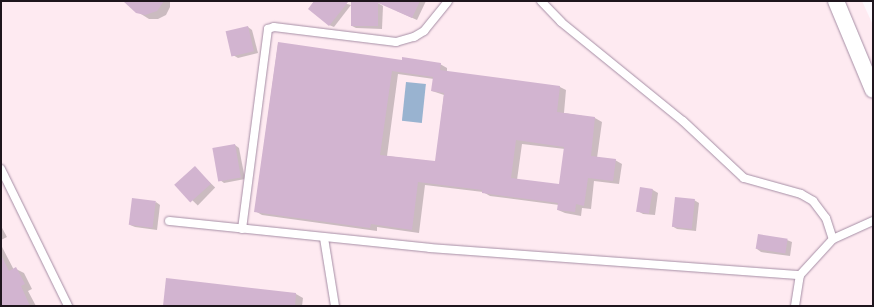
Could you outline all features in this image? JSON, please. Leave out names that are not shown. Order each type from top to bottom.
[{"type":"street","points":[[836,1],[873,90]]},
{"type":"lane","points":[[242,229],[268,29],[274,27],[396,42],[414,37],[424,31],[448,1]]},
{"type":"lane","points":[[541,1],[561,22],[683,121],[744,178],[801,194],[813,201],[826,218],[833,239]]},
{"type":"lane","points":[[1,169],[68,306]]},
{"type":"lane","points":[[169,220],[324,238],[430,248],[800,275]]},
{"type":"lane","points":[[794,306],[800,275],[833,239],[873,220]]},
{"type":"lane","points":[[324,238],[335,306]]},
{"type":"shaded area","points":[[1,1],[862,1],[873,25],[873,306],[1,306]]},
{"type":"water","points":[[406,82],[426,84],[422,123],[402,121]]},
{"type":"building","points":[[123,1],[164,1],[157,11],[145,15],[136,13]]},
{"type":"building","points":[[314,1],[348,2],[329,26],[308,9]]},
{"type":"building","points":[[374,1],[420,1],[412,18],[378,3],[378,26],[351,26],[351,2],[377,2]]},
{"type":"building","points":[[248,26],[254,51],[231,57],[226,31]]},
{"type":"building","points":[[278,42],[402,60],[402,57],[441,63],[440,70],[560,86],[557,112],[595,117],[591,156],[616,159],[613,181],[588,178],[584,206],[576,204],[575,212],[557,210],[558,203],[482,193],[482,190],[418,182],[412,230],[371,224],[370,228],[254,212]],"holes":[[[392,71],[433,77],[431,91],[444,93],[435,161],[380,155]],[[516,140],[564,147],[559,184],[511,178]]]},
{"type":"building","points":[[235,144],[241,177],[218,181],[212,148]]},
{"type":"building","points":[[195,166],[211,184],[190,203],[174,185]]},
{"type":"building","points":[[640,187],[653,189],[649,214],[636,212]]},
{"type":"building","points":[[675,197],[695,199],[692,229],[672,227]]},
{"type":"building","points":[[132,198],[156,201],[153,228],[129,225]]},
{"type":"building","points":[[758,234],[788,239],[785,254],[756,249]]},
{"type":"building","points":[[1,255],[9,271],[16,267],[25,284],[21,286],[30,306],[1,306]]},
{"type":"building","points":[[166,278],[296,293],[295,306],[163,306]]}]
